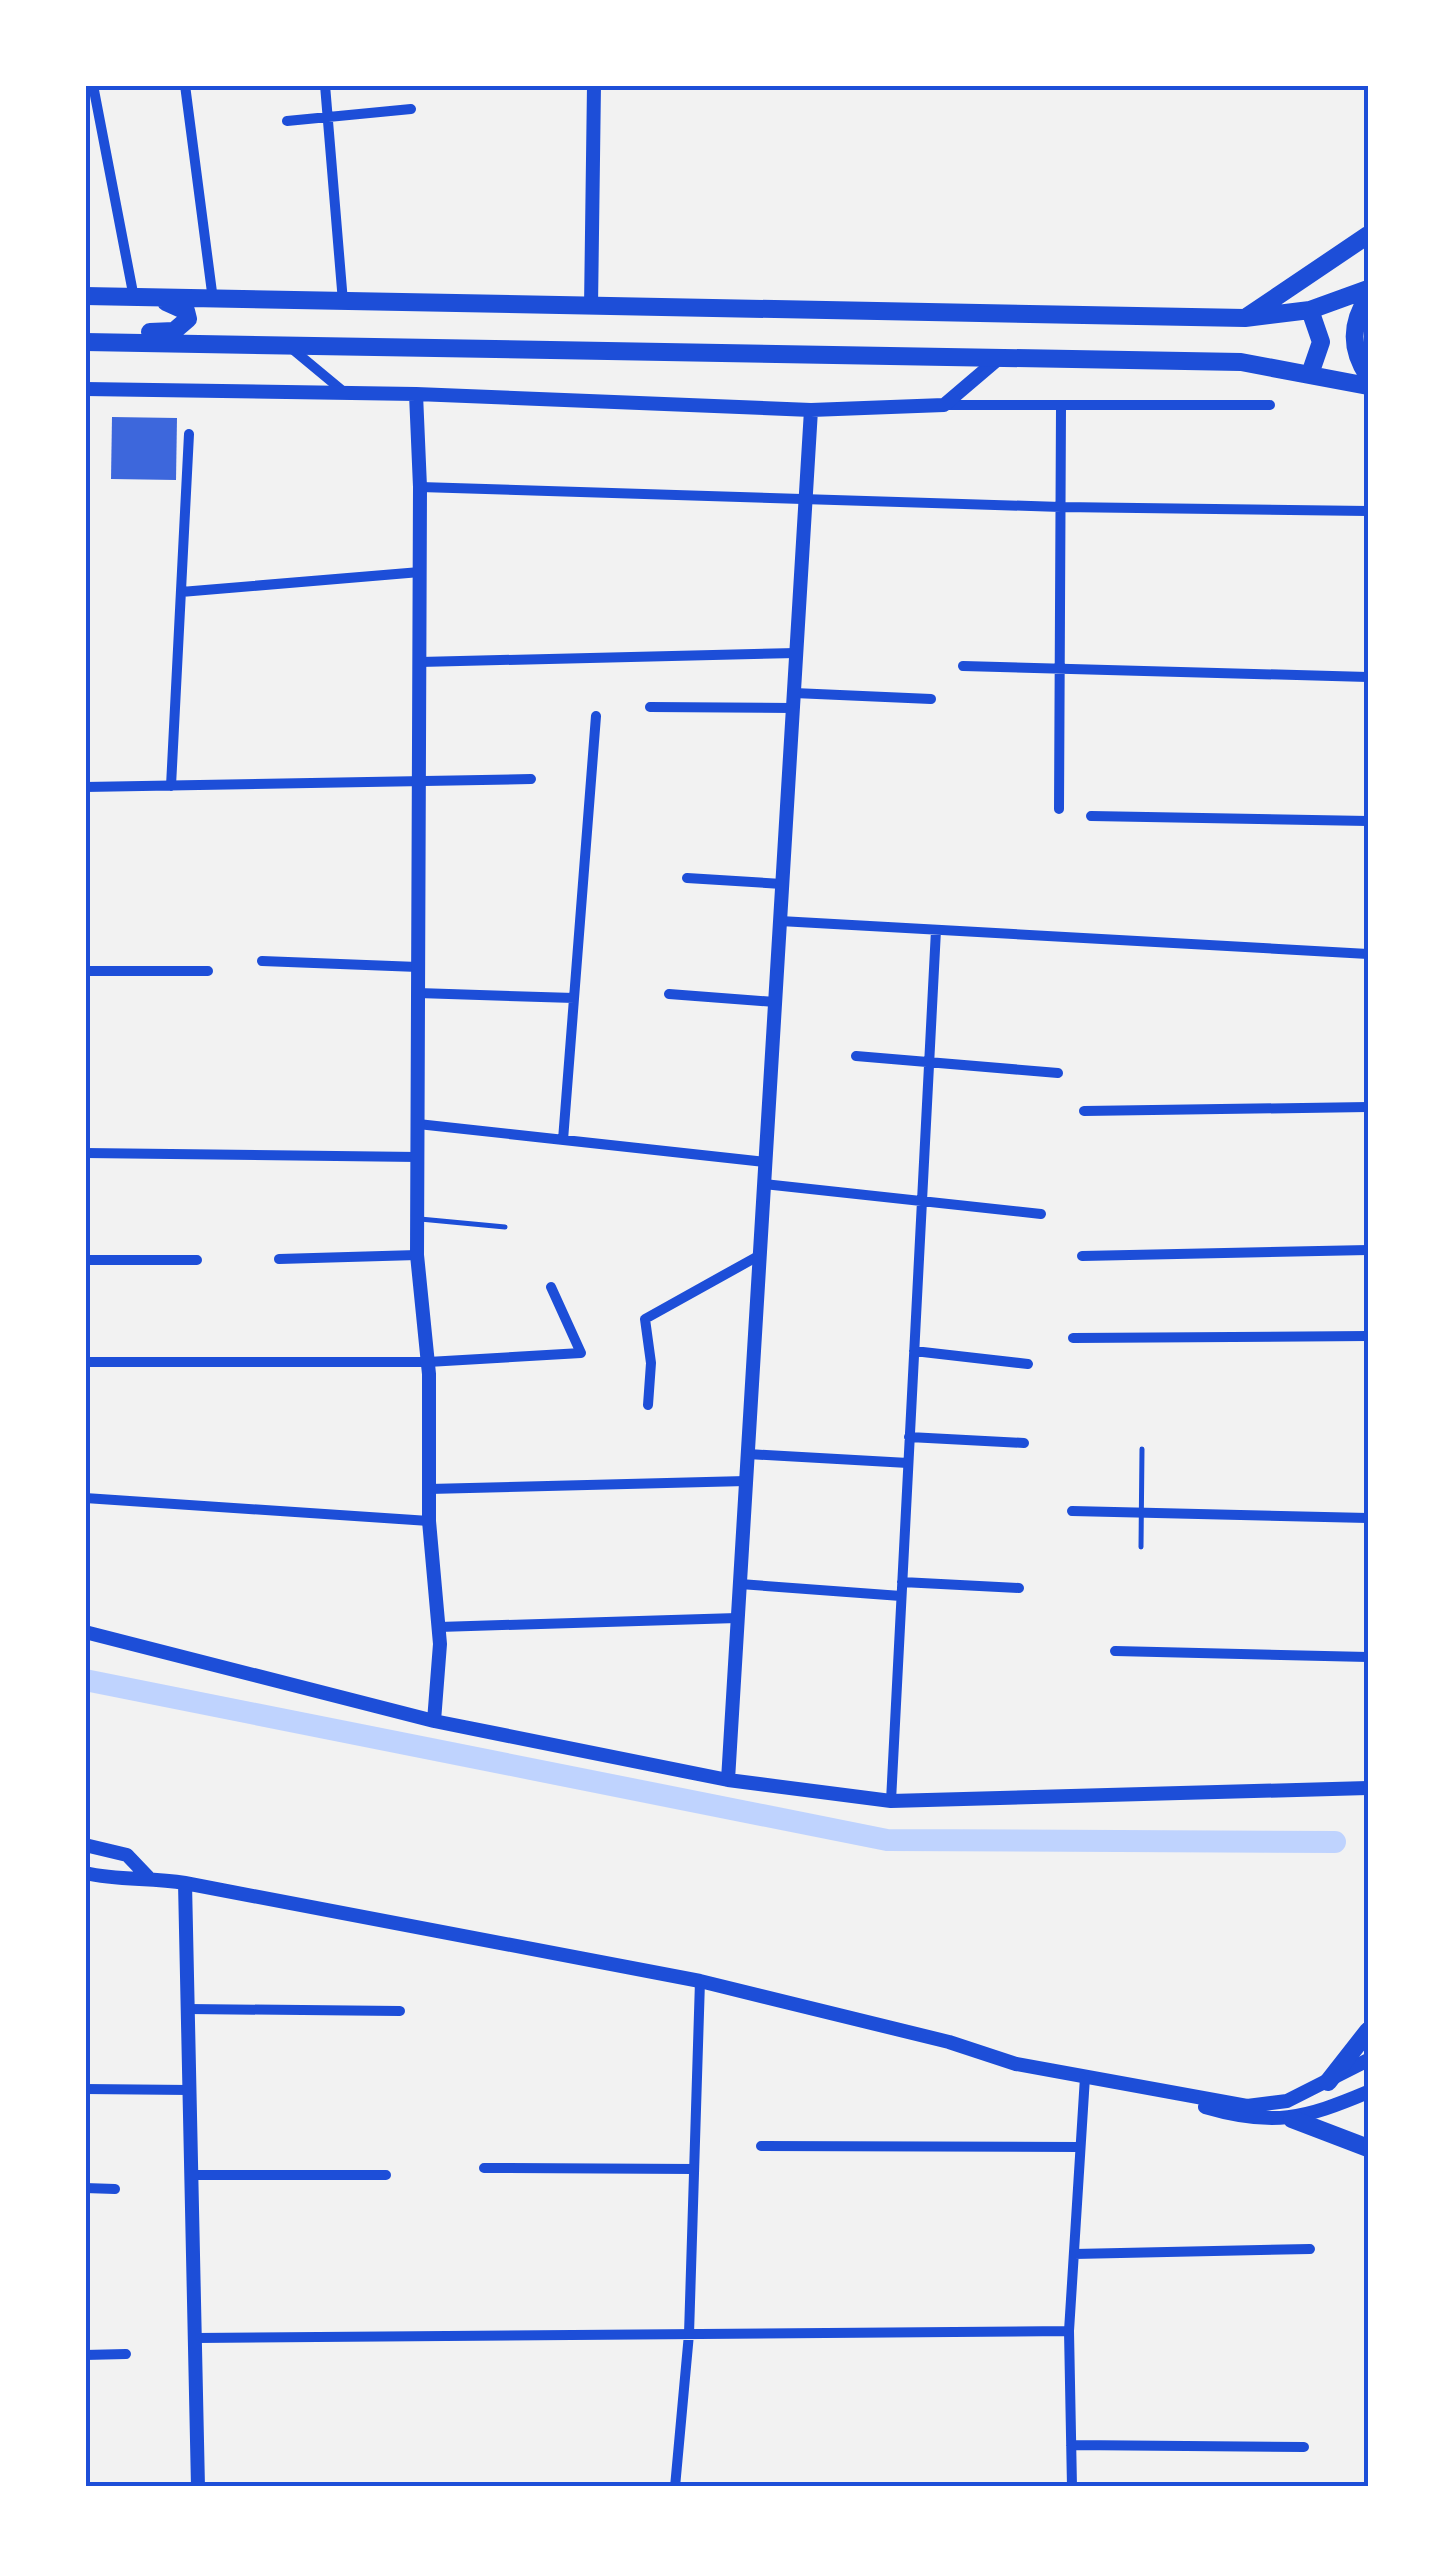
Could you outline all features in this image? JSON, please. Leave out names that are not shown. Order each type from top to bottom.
[{"type":"main road","points":[[1245,318],[1368,235]]},
{"type":"main road","points":[[85,296],[1245,318],[1310,310],[1368,290]]},
{"type":"main road","points":[[1368,297],[1354,327],[1354,345],[1368,376]]},
{"type":"main road","points":[[85,334],[182,328],[188,319],[186,310],[158,299]]},
{"type":"main road","points":[[1310,310],[1320,342],[1310,374]]},
{"type":"main road","points":[[85,342],[1241,362],[1368,386]]},
{"type":"main road","points":[[1328,2082],[1368,2031]]},
{"type":"main road","points":[[1292,2120],[1368,2148]]},
{"type":"street","points":[[93,85],[134,299]]},
{"type":"street","points":[[185,85],[214,300]]},
{"type":"street","points":[[324,85],[343,302]]},
{"type":"street","points":[[591,307],[594,85]]},
{"type":"street","points":[[287,121],[411,109]]},
{"type":"street","points":[[287,344],[346,393]]},
{"type":"street","points":[[944,405],[998,359]]},
{"type":"street","points":[[85,389],[416,394],[811,410],[944,405],[1270,405]]},
{"type":"street","points":[[416,394],[420,487],[417,1256],[428,1362],[429,1521],[438,1626],[434,1721]]},
{"type":"street","points":[[1058,809],[1062,408]]},
{"type":"street","points":[[728,1780],[811,410]]},
{"type":"street","points":[[171,786],[189,434]]},
{"type":"street","points":[[420,487],[1061,507],[1368,511]]},
{"type":"street","points":[[181,592],[420,572]]},
{"type":"street","points":[[420,662],[796,654]]},
{"type":"street","points":[[963,666],[1368,677]]},
{"type":"street","points":[[650,707],[932,698]]},
{"type":"street","points":[[563,1140],[596,716]]},
{"type":"street","points":[[85,786],[419,784],[531,779]]},
{"type":"street","points":[[1091,816],[1368,821]]},
{"type":"street","points":[[687,878],[782,884]]},
{"type":"street","points":[[780,921],[1368,954]]},
{"type":"street","points":[[891,1801],[936,930]]},
{"type":"street","points":[[262,961],[418,967]]},
{"type":"street","points":[[85,971],[208,971]]},
{"type":"street","points":[[418,992],[574,998]]},
{"type":"street","points":[[669,994],[775,1002]]},
{"type":"street","points":[[856,1056],[1058,1073]]},
{"type":"street","points":[[1084,1111],[1368,1108]]},
{"type":"street","points":[[418,1124],[765,1162]]},
{"type":"street","points":[[85,1153],[418,1156]]},
{"type":"street","points":[[764,1184],[1041,1214]]},
{"type":"street","points":[[1082,1256],[1368,1250]]},
{"type":"street","points":[[648,1405],[651,1363],[645,1319],[760,1254]]},
{"type":"street","points":[[279,1259],[417,1256]]},
{"type":"street","points":[[85,1260],[198,1260]]},
{"type":"street","points":[[85,1362],[428,1362],[582,1352],[551,1287]]},
{"type":"street","points":[[1073,1338],[1368,1336]]},
{"type":"street","points":[[914,1351],[1028,1364]]},
{"type":"street","points":[[910,1437],[1024,1442]]},
{"type":"street","points":[[748,1454],[908,1462]]},
{"type":"street","points":[[429,1489],[746,1481]]},
{"type":"street","points":[[85,1498],[429,1521]]},
{"type":"street","points":[[1072,1511],[1368,1518]]},
{"type":"street","points":[[902,1582],[1020,1588]]},
{"type":"street","points":[[740,1584],[901,1596]]},
{"type":"street","points":[[438,1626],[738,1618]]},
{"type":"street","points":[[85,1632],[434,1721],[728,1780],[891,1801],[1368,1788]]},
{"type":"street","points":[[1115,1652],[1368,1657]]},
{"type":"street","points":[[85,1845],[128,1855],[148,1877]]},
{"type":"street","points":[[85,1873],[118,1881],[148,1877],[185,1883],[700,1981],[949,2042],[1016,2064],[1247,2106],[1287,2101],[1368,2060]]},
{"type":"street","points":[[185,1883],[198,2487]]},
{"type":"street","points":[[675,2487],[688,2334],[700,1981]]},
{"type":"street","points":[[188,2010],[400,2012]]},
{"type":"street","points":[[1072,2487],[1069,2331],[1085,2077]]},
{"type":"street","points":[[85,2089],[190,2090]]},
{"type":"street","points":[[1146,2090],[1241,2118],[1292,2120],[1368,2092]]},
{"type":"street","points":[[761,2146],[1080,2147]]},
{"type":"street","points":[[484,2168],[694,2169]]},
{"type":"street","points":[[192,2176],[386,2175]]},
{"type":"street","points":[[85,2188],[116,2189]]},
{"type":"street","points":[[1074,2254],[1310,2249]]},
{"type":"street","points":[[196,2338],[1069,2331]]},
{"type":"street","points":[[85,2355],[126,2354]]},
{"type":"street","points":[[1071,2445],[1304,2447]]},
{"type":"lane","points":[[417,1219],[505,1226]]},
{"type":"lane","points":[[1140,1547],[1142,1450]]},
{"type":"building","points":[[112,417],[177,418],[176,480],[111,479]]},
{"type":"waterway","points":[[85,1680],[887,1840],[1335,1842]]}]
